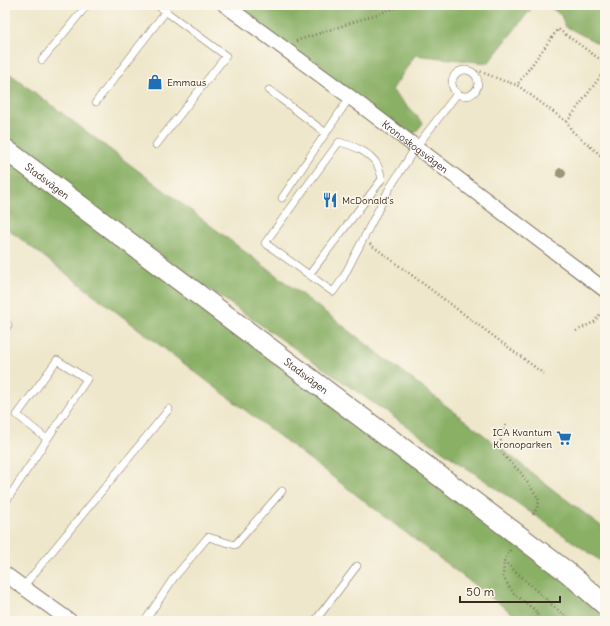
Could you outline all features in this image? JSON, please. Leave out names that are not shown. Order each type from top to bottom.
[{"type":"main road","name":"Stadsvägen","points":[[5,149],[567,572],[605,605]]},
{"type":"street","name":"Kronoskogsvägen","points":[[225,5],[350,97],[605,290]]},
{"type":"street","points":[[5,574],[70,621]]},
{"type":"lane","points":[[42,60],[87,5]]},
{"type":"lane","points":[[156,145],[226,56],[158,5]]},
{"type":"lane","points":[[96,102],[166,11]]},
{"type":"lane","points":[[461,70],[473,73],[477,80],[476,89],[474,92],[466,96],[457,94],[454,91],[452,83],[454,75],[461,70]]},
{"type":"lane","points":[[269,90],[326,133]]},
{"type":"lane","points":[[309,274],[382,179],[377,165],[366,152],[354,146],[339,142],[265,243],[333,292],[343,278],[389,189],[416,147],[457,94]]},
{"type":"lane","points":[[282,198],[350,97]]},
{"type":"lane","points":[[5,323],[8,325],[5,329]]},
{"type":"lane","points":[[5,503],[47,439],[87,378],[57,360],[17,415],[47,439]]},
{"type":"lane","points":[[23,587],[168,409]]},
{"type":"lane","points":[[145,621],[173,579],[208,537],[235,545],[282,491]]},
{"type":"lane","points":[[315,621],[357,566]]},
{"type":"path","points":[[296,41],[406,5]]},
{"type":"path","points":[[517,85],[558,28],[605,63]]},
{"type":"path","points":[[567,122],[605,70]]},
{"type":"path","points":[[473,73],[479,71],[517,85],[567,122],[572,131],[605,160]]},
{"type":"path","points":[[406,270],[544,374]]},
{"type":"path","points":[[576,331],[594,322],[605,308]]},
{"type":"path","points":[[506,425],[500,443],[501,452],[521,473],[538,498],[538,506],[533,515]]},
{"type":"path","points":[[510,550],[504,561],[503,577],[514,594],[535,610],[539,621]]},
{"type":"path","points":[[504,561],[561,613],[573,621]]},
{"type":"green space","points":[[225,5],[534,5],[488,63],[415,55],[392,90],[423,123],[408,141]]},
{"type":"green space","points":[[547,5],[605,5],[605,47],[565,26],[561,15]]},
{"type":"green space","points":[[5,70],[334,319],[605,529],[605,564],[5,147]]},
{"type":"green space","points":[[5,149],[605,605],[605,621],[523,621],[5,227]]},
{"type":"place","name":"Emmaus","points":[[155,82]]},
{"type":"place","name":"McDonald's","points":[[330,200]]},
{"type":"place","name":"ICA Kvantum Kronoparken","points":[[564,438]]}]
